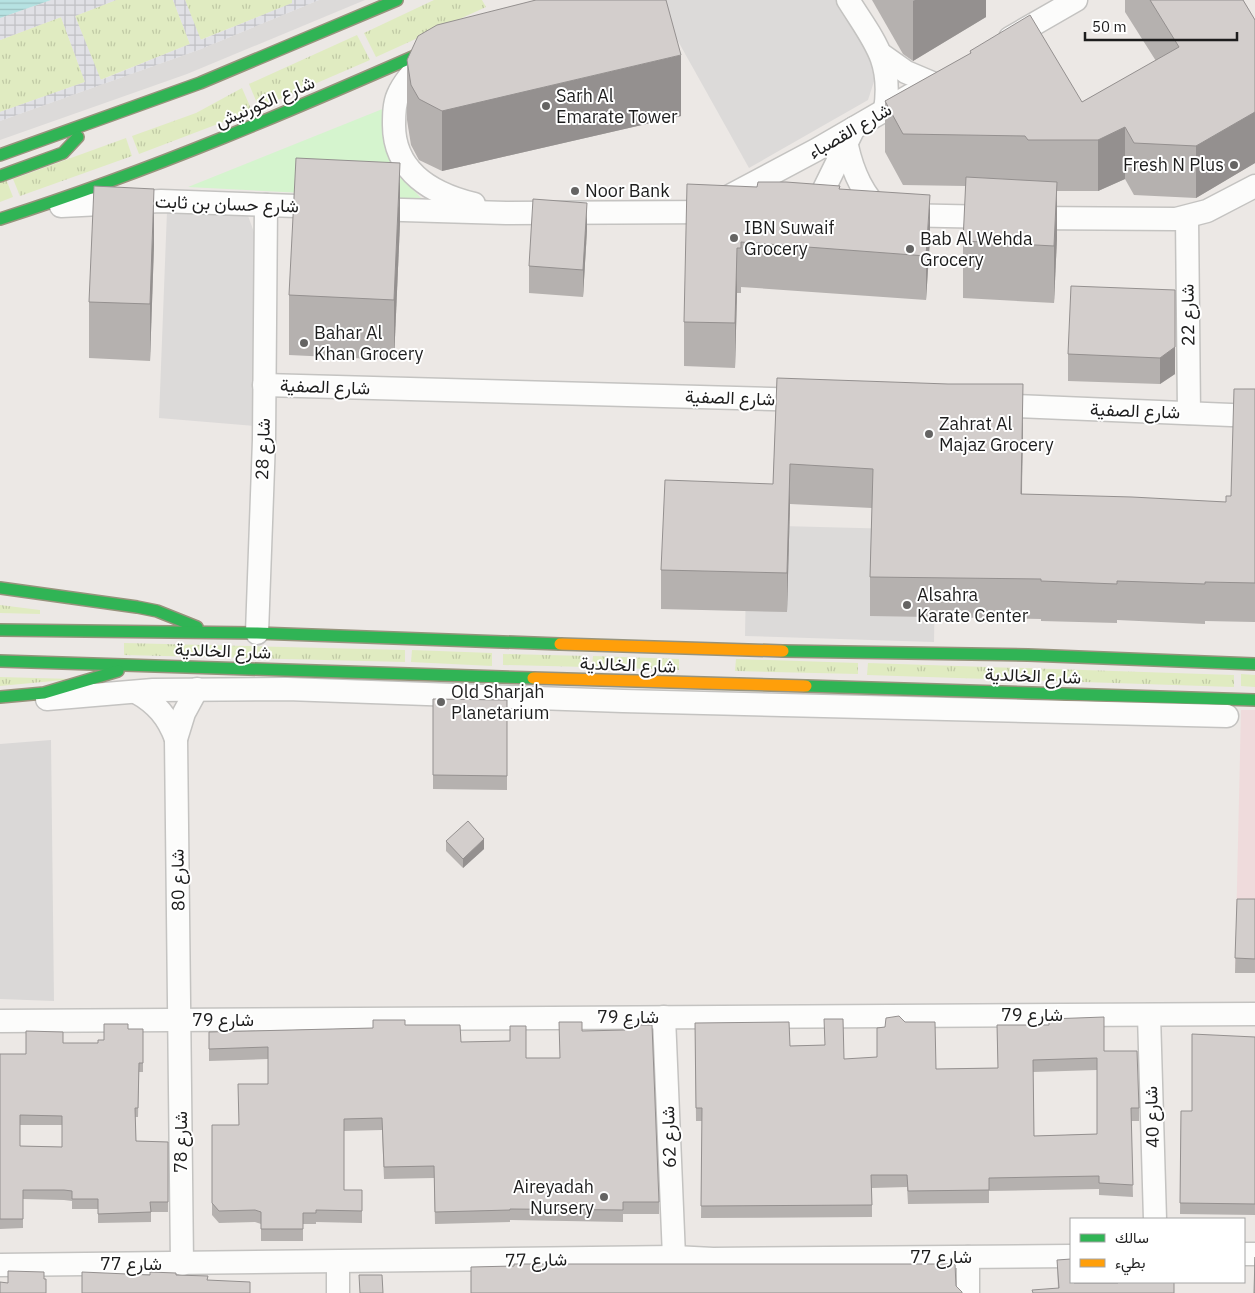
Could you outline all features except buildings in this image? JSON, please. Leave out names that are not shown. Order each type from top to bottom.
[{"type":"main road","points":[[0,155],[81,128],[319,35],[397,0]]},
{"type":"main road","name":"شارع الكورنيش","points":[[0,220],[39,208],[238,133],[446,43]]},
{"type":"main road","points":[[0,176],[63,152],[71,146],[81,128]]},
{"type":"main road","points":[[0,588],[157,611],[212,634]]},
{"type":"main road","name":"شارع الخالدية","points":[[0,630],[212,634],[257,633],[724,650],[1028,654],[1255,664]]},
{"type":"main road","name":"شارع الخالدية","points":[[0,661],[132,665],[503,687],[1255,700]]},
{"type":"main road","points":[[1,697],[61,689],[96,679],[132,665]]},
{"type":"street","points":[[848,0],[882,56],[887,83],[885,110]]},
{"type":"street","points":[[989,50],[1076,0]]},
{"type":"street","name":"شارع حسان بن ثابت","points":[[446,43],[415,70],[398,95],[394,116],[396,147],[406,166],[414,176],[435,192],[506,213]]},
{"type":"street","name":"شارع القصباء","points":[[699,212],[851,137],[885,110],[940,78],[906,72],[882,56]]},
{"type":"street","points":[[830,212],[851,137]]},
{"type":"street","points":[[830,212],[824,189],[851,137]]},
{"type":"street","points":[[851,137],[853,169],[863,191],[883,215]]},
{"type":"street","points":[[830,212],[883,215],[1165,220],[1188,218],[1226,203],[1255,186]]},
{"type":"street","name":"شارع حسان بن ثابت","points":[[39,208],[161,200],[266,206],[506,213],[738,212]]},
{"type":"street","name":"شارع 28","points":[[257,633],[264,385],[266,206]]},
{"type":"street","name":"شارع 22","points":[[1188,218],[1189,413]]},
{"type":"street","name":"شارع الصفية","points":[[264,385],[831,401]]},
{"type":"street","name":"شارع الصفية","points":[[975,405],[1255,416]]},
{"type":"street","points":[[1,697],[40,700],[197,689],[287,689],[374,694],[503,687],[1227,716]]},
{"type":"street","name":"شارع 80","points":[[180,1020],[176,739],[184,713],[197,689]]},
{"type":"street","name":"شارع 80","points":[[136,692],[157,706],[165,716],[176,739]]},
{"type":"street","name":"شارع 79","points":[[0,1021],[1255,1014]]},
{"type":"street","name":"شارع 40","points":[[1149,1015],[1155,1218]]},
{"type":"street","name":"شارع 62","points":[[664,1017],[674,1257]]},
{"type":"street","name":"شارع 78","points":[[180,1020],[182,1264]]},
{"type":"street","name":"شارع 77","points":[[0,1265],[338,1263],[674,1257],[713,1259],[1070,1256]]},
{"type":"street","points":[[968,1257],[968,1293]]},
{"type":"street","points":[[338,1263],[338,1293]]},
{"type":"shaded area","points":[[51,0],[116,0],[75,16],[101,80],[190,44],[173,0],[185,0],[201,40],[292,3],[292,0],[319,0],[201,49],[0,121],[0,112],[85,82],[61,17],[0,40],[0,18]]},
{"type":"shaded area","points":[[319,0],[365,0],[187,74],[0,140],[0,121],[201,49]]},
{"type":"shaded area","points":[[655,0],[837,0],[878,69],[868,100],[749,168]]},
{"type":"shaded area","points":[[167,211],[247,213],[259,246],[255,426],[159,418]]},
{"type":"shaded area","points":[[747,525],[936,530],[934,642],[745,636]]},
{"type":"shaded area","points":[[1241,710],[1255,710],[1255,973],[1235,973]]},
{"type":"shaded area","points":[[51,740],[54,1001],[0,999],[0,744]]},
{"type":"green space","points":[[116,0],[173,0],[190,44],[100,80],[75,16]]},
{"type":"green space","points":[[185,0],[292,0],[293,3],[200,40]]},
{"type":"green space","points":[[434,0],[482,0],[486,7],[376,57],[364,33]]},
{"type":"green space","points":[[61,17],[85,82],[0,112],[0,40]]},
{"type":"green space","points":[[357,35],[370,60],[259,108],[249,84]]},
{"type":"green space","points":[[242,88],[252,111],[139,154],[132,136],[196,113]]},
{"type":"green space","points":[[385,108],[384,138],[390,159],[402,178],[422,199],[188,187]]},
{"type":"green space","points":[[126,138],[132,156],[20,196],[13,179]]},
{"type":"green space","points":[[6,179],[13,197],[0,202],[0,181]]},
{"type":"green space","points":[[0,605],[40,610],[40,614],[0,613]]},
{"type":"green space","points":[[124,643],[405,650],[405,662],[124,655]]},
{"type":"green space","points":[[412,650],[492,653],[492,666],[411,662]]},
{"type":"green space","points":[[503,654],[587,656],[587,667],[503,665]]},
{"type":"green space","points":[[593,656],[679,659],[679,670],[592,667]]},
{"type":"green space","points":[[736,659],[858,663],[858,674],[735,671]]},
{"type":"green space","points":[[868,663],[1234,675],[1234,687],[867,675]]},
{"type":"green space","points":[[1241,674],[1255,675],[1255,687],[1241,686]]},
{"type":"green space","points":[[0,677],[74,679],[0,686]]},
{"type":"water","points":[[0,0],[51,0],[0,18]]},
{"type":"traffic: fast","points":[[0,155],[200,83],[397,0]]},
{"type":"traffic: fast","points":[[0,219],[167,160],[277,116],[440,45]]},
{"type":"traffic: fast","points":[[0,176],[63,153],[78,137]]},
{"type":"traffic: fast","points":[[0,588],[137,607],[157,611],[197,627]]},
{"type":"traffic: fast","points":[[0,630],[257,633],[560,644]]},
{"type":"traffic: fast","points":[[783,651],[1028,655],[1255,664]]},
{"type":"traffic: fast","points":[[0,661],[533,678]]},
{"type":"traffic: fast","points":[[0,697],[44,693],[118,671]]},
{"type":"traffic: fast","points":[[806,686],[1255,700]]},
{"type":"traffic: slow","points":[[560,644],[783,651]]},
{"type":"traffic: slow","points":[[533,678],[806,686]]},
{"type":"place","name":"Sarh Al Emarate Tower","points":[[546,106]]},
{"type":"place","name":"Fresh N Plus","points":[[1234,165]]},
{"type":"place","name":"Noor Bank","points":[[575,191]]},
{"type":"place","name":"IBN Suwaif Grocery","points":[[734,238]]},
{"type":"place","name":"Bab Al Wehda Grocery","points":[[910,249]]},
{"type":"place","name":"Bahar Al Khan Grocery","points":[[304,343]]},
{"type":"place","name":"Zahrat Al Majaz Grocery","points":[[929,434]]},
{"type":"place","name":"Alsahra Karate Center","points":[[907,605]]},
{"type":"place","name":"Old Sharjah Planetarium","points":[[441,702]]},
{"type":"place","name":"Aireyadah Nursery","points":[[604,1197]]}]
